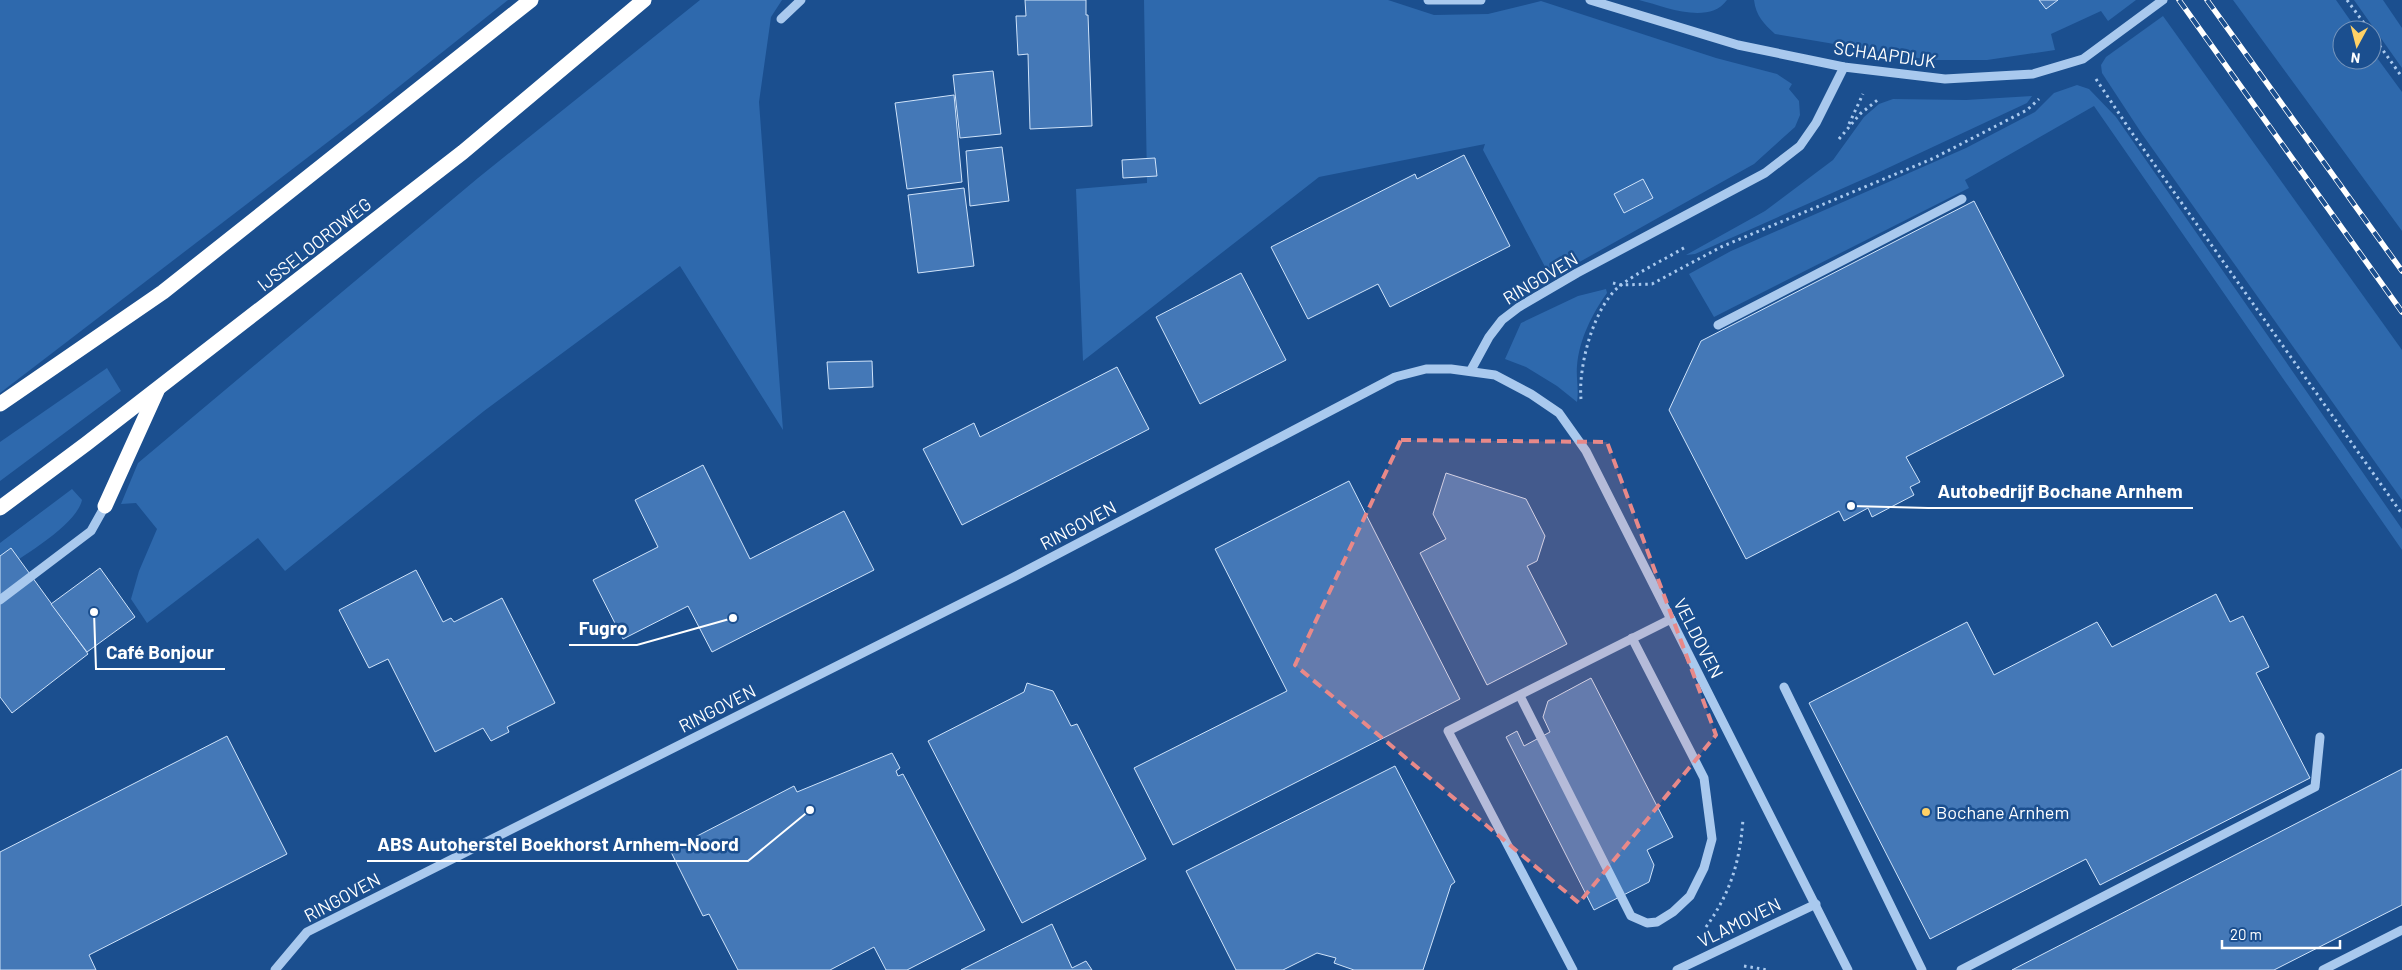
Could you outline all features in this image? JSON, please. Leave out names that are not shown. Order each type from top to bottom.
[{"type":"highway","points":[[0,404],[163,292],[531,0]]},
{"type":"highway","name":"IJSSELOORDWEG","points":[[0,508],[159,388],[463,152],[644,0]]},
{"type":"highway","points":[[105,506],[159,388]]},
{"type":"street","points":[[781,18],[802,0]]},
{"type":"street","points":[[1428,0],[1481,0]]},
{"type":"street","name":"SCHAAPDIJK","points":[[1590,0],[1738,45],[1844,67],[1945,79],[2033,74],[2084,59],[2163,0]]},
{"type":"street","name":"RINGOVEN","points":[[275,970],[308,932],[1010,579],[1395,377],[1426,370],[1471,370],[1489,337],[1502,320],[1520,307],[1577,273],[1765,173],[1800,146],[1816,123],[1844,67]]},
{"type":"street","points":[[1718,325],[1962,199]]},
{"type":"street","name":"VELDOVEN","points":[[1471,370],[1495,375],[1532,394],[1559,413],[1586,452],[1848,970]]},
{"type":"street","points":[[0,600],[91,531],[105,506]]},
{"type":"street","points":[[1573,970],[1448,730],[1520,696],[1671,619]]},
{"type":"street","points":[[1520,696],[1631,916],[1647,923],[1657,922],[1690,896],[1704,868],[1712,838],[1704,778],[1632,638]]},
{"type":"street","points":[[1784,686],[1922,970]]},
{"type":"street","points":[[1961,970],[2315,787],[2320,737]]},
{"type":"street","name":"VLAMOVEN","points":[[1677,970],[1816,904]]},
{"type":"street","points":[[2323,970],[2402,930]]},
{"type":"path","points":[[2347,0],[2361,20]]},
{"type":"path","points":[[2382,49],[2402,77]]},
{"type":"path","points":[[2084,59],[2130,130],[2402,514]]},
{"type":"path","points":[[1846,130],[1863,94],[1868,70]]},
{"type":"path","points":[[1835,142],[1860,114],[1881,97]]},
{"type":"path","points":[[1621,285],[1652,284],[1721,247],[1934,158],[2026,110],[2041,97]]},
{"type":"path","points":[[1582,404],[1580,385],[1585,355],[1592,334],[1610,296],[1621,285],[1695,241]]},
{"type":"highlighted area","points":[[1401,440],[1607,442],[1716,735],[1579,903],[1295,665]]},
{"type":"shaded area","points":[[0,0],[508,0],[367,112],[0,393]]},
{"type":"shaded area","points":[[700,0],[782,0],[771,17],[759,102],[783,430],[680,266],[484,411],[285,571],[258,538],[147,623],[131,599],[139,571],[157,529],[136,503],[121,504],[138,463],[478,178]]},
{"type":"shaded area","points":[[1144,0],[1388,0],[1434,15],[1488,14],[1541,1],[1716,58],[1777,74],[1792,84],[1789,89],[1799,101],[1800,115],[1795,127],[1754,164],[1551,278],[1483,150],[1485,144],[1319,177],[1083,361],[1076,189],[1147,183]]},
{"type":"shaded area","points":[[1639,0],[1727,0],[1719,8],[1709,12],[1697,13],[1685,12]]},
{"type":"shaded area","points":[[1754,0],[2136,0],[2108,21],[2101,11],[2051,34],[2055,50],[1987,60],[1929,60],[1775,34],[1761,19]]},
{"type":"shaded area","points":[[2233,0],[2336,0],[2350,20],[2332,20],[2332,70],[2382,70],[2382,65],[2402,92],[2402,231]]},
{"type":"shaded area","points":[[2354,0],[2383,0],[2402,28],[2402,68],[2382,40],[2382,20],[2368,20]]},
{"type":"shaded area","points":[[2163,16],[2402,350],[2402,500],[2142,134],[2102,73],[2101,65],[2106,57]]},
{"type":"shaded area","points":[[2077,85],[2089,89],[2116,117],[2402,529],[2402,550],[2094,106],[1965,180],[1969,188],[1714,317],[1689,274],[1731,251],[1966,148],[2035,112],[2054,93]]},
{"type":"shaded area","points":[[2032,96],[2027,103],[1875,174],[1695,254],[1686,255],[1765,211],[1833,160],[1864,117],[1879,104],[1893,99],[1966,100]]},
{"type":"shaded area","points":[[1606,289],[1607,293],[1591,318],[1580,347],[1577,366],[1577,402],[1557,386],[1526,367],[1505,359],[1521,323],[1578,296]]},
{"type":"shaded area","points":[[107,368],[121,391],[0,481],[0,442]]},
{"type":"shaded area","points":[[72,489],[82,500],[78,510],[70,520],[47,540],[0,572],[0,543]]},
{"type":"building","points":[[1025,0],[1086,0],[1092,126],[1030,129],[1028,54],[1018,55],[1016,16],[1026,16]]},
{"type":"building","points":[[2039,0],[2058,0],[2046,9]]},
{"type":"building","points":[[993,71],[1001,134],[960,138],[953,75]]},
{"type":"building","points":[[954,95],[962,182],[907,189],[895,103]]},
{"type":"building","points":[[1002,147],[1009,201],[970,206],[966,151]]},
{"type":"building","points":[[1464,155],[1510,246],[1390,307],[1378,284],[1308,319],[1271,247],[1415,174],[1417,179]]},
{"type":"building","points":[[1155,158],[1157,176],[1123,178],[1122,160]]},
{"type":"building","points":[[1643,179],[1653,198],[1624,213],[1614,194]]},
{"type":"building","points":[[964,188],[974,266],[918,273],[908,195]]},
{"type":"building","points":[[1974,201],[2064,376],[1906,457],[1920,482],[1910,487],[1914,495],[1872,517],[1868,508],[1844,521],[1839,511],[1746,559],[1669,410],[1701,341]]},
{"type":"building","points":[[1241,273],[1286,360],[1200,404],[1156,317]]},
{"type":"building","points":[[872,361],[873,387],[829,389],[827,362]]},
{"type":"building","points":[[1117,367],[1149,429],[962,525],[923,449],[974,423],[980,437]]},
{"type":"building","points":[[703,465],[750,559],[844,511],[874,570],[712,652],[688,606],[623,639],[593,580],[658,547],[635,500]]},
{"type":"building","points":[[1446,473],[1526,499],[1545,536],[1537,561],[1527,566],[1567,644],[1487,685],[1420,553],[1446,539],[1433,514]]},
{"type":"building","points":[[1349,481],[1460,699],[1173,845],[1134,768],[1287,691],[1215,549]]},
{"type":"building","points":[[11,548],[88,654],[12,713],[0,697],[0,556]]},
{"type":"building","points":[[100,568],[135,617],[87,652],[51,604]]},
{"type":"building","points":[[416,570],[443,622],[451,618],[454,622],[502,598],[555,703],[507,727],[509,732],[491,741],[483,728],[435,752],[388,659],[369,668],[339,610]]},
{"type":"building","points":[[2216,594],[2230,622],[2243,616],[2269,667],[2256,673],[2310,778],[2100,885],[2086,859],[1930,939],[1809,703],[1967,622],[1994,675],[2097,622],[2112,647]]},
{"type":"building","points":[[1591,678],[1673,837],[1647,850],[1654,865],[1649,882],[1594,910],[1506,737],[1517,731],[1524,746],[1550,732],[1543,717],[1548,701]]},
{"type":"building","points":[[1027,683],[1053,691],[1071,726],[1077,724],[1146,859],[1022,923],[928,741],[1024,692]]},
{"type":"building","points":[[227,736],[287,854],[89,955],[96,970],[0,970],[0,852]]},
{"type":"building","points":[[892,753],[900,768],[896,771],[898,776],[903,774],[985,930],[907,970],[886,970],[874,947],[830,970],[738,970],[709,914],[703,916],[670,850],[794,786],[797,792]]},
{"type":"building","points":[[1395,766],[1455,882],[1451,885],[1423,970],[1354,970],[1334,963],[1336,958],[1317,953],[1283,970],[1236,970],[1186,871]]},
{"type":"building","points":[[2402,769],[2402,905],[2274,970],[2012,970]]},
{"type":"building","points":[[1052,924],[1072,968],[1086,961],[1092,970],[961,970]]},
{"type":"railway","points":[[2179,0],[2402,312]]},
{"type":"railway","points":[[2207,0],[2402,271]]},
{"type":"place","name":"Autobedrijf Bochane Arnhem","points":[[1851,506]]},
{"type":"place","name":"Café Bonjour","points":[[94,612]]},
{"type":"place","name":"Fugro","points":[[733,618]]},
{"type":"place","name":"ABS Autoherstel Boekhorst Arnhem-Noord","points":[[810,810]]},
{"type":"place","name":"Bochane Arnhem","points":[[1926,812]]}]
